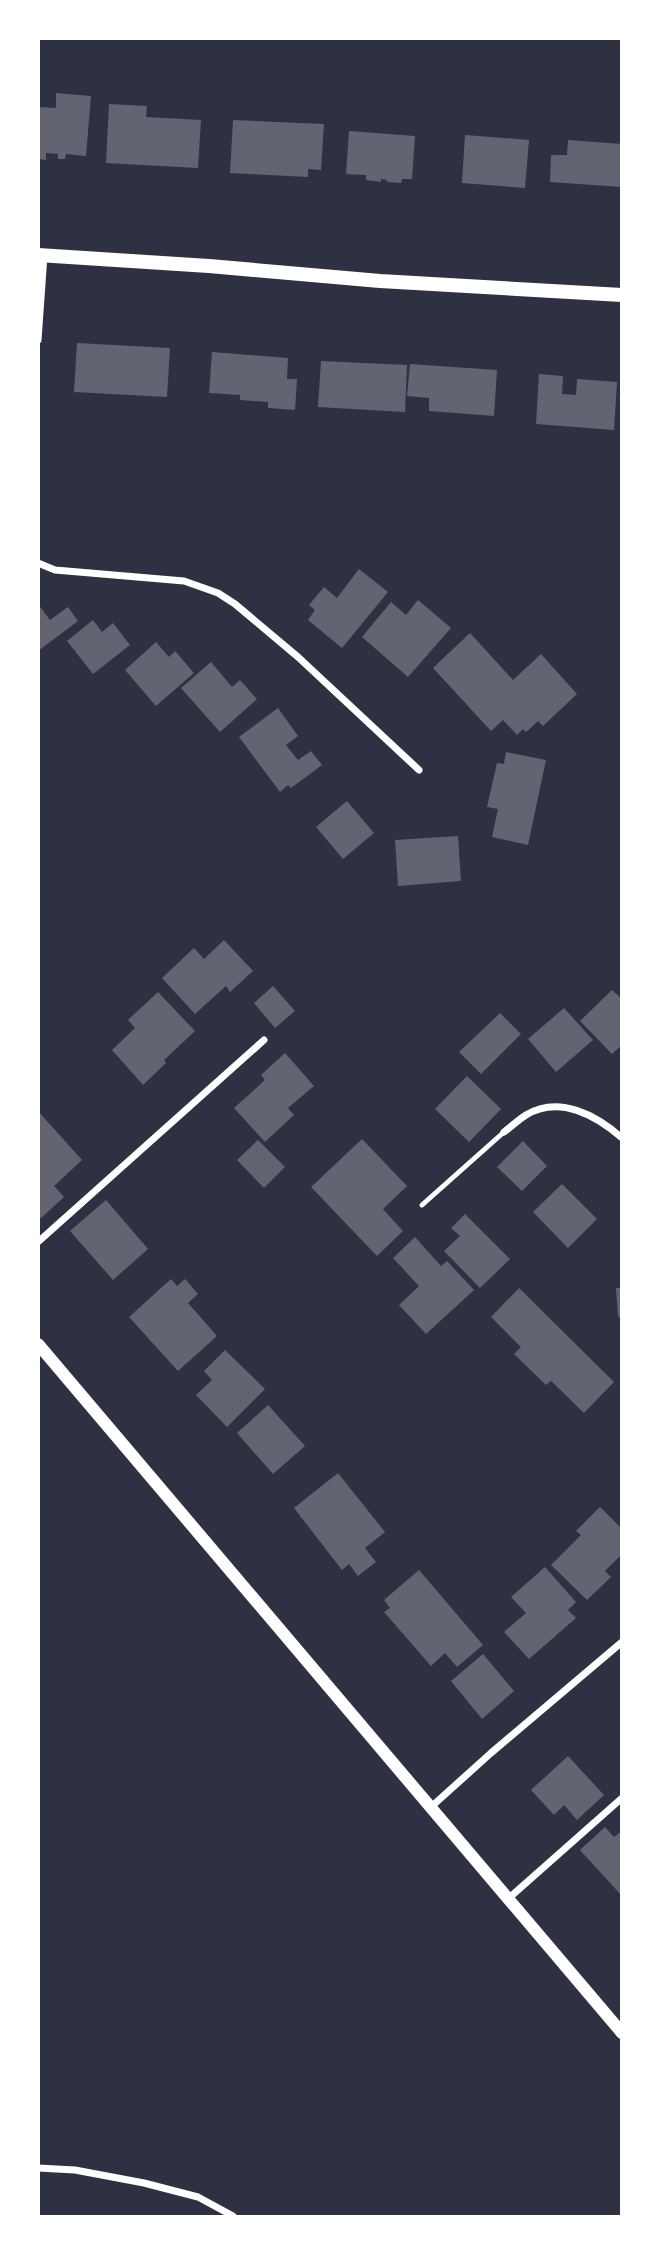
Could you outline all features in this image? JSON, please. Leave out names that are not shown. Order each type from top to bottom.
[{"type":"main road","points":[[41,255],[380,281],[621,295]]},
{"type":"street","points":[[38,340],[41,255]]},
{"type":"street","points":[[38,563],[55,570],[184,580],[218,593],[298,657],[419,770]]},
{"type":"street","points":[[38,1242],[264,1040]]},
{"type":"street","points":[[504,1132],[527,1114],[545,1108],[564,1107],[605,1122],[621,1138]]},
{"type":"street","points":[[38,1344],[621,2033]]},
{"type":"street","points":[[431,1807],[621,1642]]},
{"type":"street","points":[[508,1899],[621,1798]]},
{"type":"street","points":[[38,2168],[75,2171],[144,2183],[198,2197],[233,2217]]},
{"type":"lane","points":[[422,1205],[504,1132]]},
{"type":"building","points":[[56,93],[91,96],[86,156],[66,154],[65,159],[58,159],[58,154],[46,153],[46,160],[38,159],[38,107],[56,108]]},
{"type":"building","points":[[109,104],[147,106],[146,117],[201,120],[198,168],[106,163]]},
{"type":"building","points":[[233,120],[324,124],[321,170],[308,169],[308,177],[230,173]]},
{"type":"building","points":[[349,131],[415,136],[412,179],[402,179],[401,183],[381,179],[381,182],[366,180],[366,175],[346,174]]},
{"type":"building","points":[[465,135],[529,140],[525,188],[462,183]]},
{"type":"building","points":[[568,140],[622,144],[622,187],[550,182],[551,155],[567,155]]},
{"type":"building","points":[[77,343],[170,348],[167,397],[74,392]]},
{"type":"building","points":[[212,352],[288,358],[287,379],[297,379],[295,410],[268,408],[268,402],[240,400],[240,395],[209,393]]},
{"type":"building","points":[[321,361],[407,365],[405,412],[318,407]]},
{"type":"building","points":[[410,364],[497,370],[494,416],[429,411],[429,398],[407,396]]},
{"type":"building","points":[[539,374],[563,376],[562,394],[576,395],[577,379],[617,382],[614,430],[536,424]]},
{"type":"building","points":[[359,569],[388,592],[342,648],[308,620],[315,610],[309,605],[324,587],[337,598]]},
{"type":"building","points":[[418,600],[451,628],[408,677],[362,637],[391,602],[406,615]]},
{"type":"building","points":[[38,604],[50,620],[68,607],[78,621],[38,651]]},
{"type":"building","points":[[93,620],[102,632],[113,623],[130,645],[93,674],[67,641]]},
{"type":"building","points":[[470,633],[513,680],[541,654],[577,694],[543,726],[538,721],[526,732],[523,729],[517,735],[503,720],[491,731],[433,668]]},
{"type":"building","points":[[156,642],[169,657],[175,651],[194,673],[156,706],[125,670]]},
{"type":"building","points":[[211,662],[232,687],[240,680],[257,699],[220,732],[181,688]]},
{"type":"building","points":[[278,708],[298,736],[286,745],[298,760],[311,751],[322,765],[291,788],[288,785],[280,792],[239,737]]},
{"type":"building","points":[[506,752],[546,760],[528,845],[492,837],[498,809],[487,807],[497,763],[504,764]]},
{"type":"building","points":[[347,801],[374,833],[343,859],[316,827]]},
{"type":"building","points":[[458,836],[461,881],[398,886],[395,840]]},
{"type":"building","points":[[224,940],[253,971],[230,992],[226,986],[195,1014],[162,978],[194,948],[204,959]]},
{"type":"building","points":[[273,986],[295,1011],[275,1028],[254,1003]]},
{"type":"building","points":[[612,990],[622,999],[622,1045],[612,1054],[580,1021]]},
{"type":"building","points":[[158,992],[195,1031],[164,1060],[166,1063],[143,1085],[112,1050],[135,1028],[128,1020]]},
{"type":"building","points":[[564,1008],[593,1040],[556,1072],[528,1039]]},
{"type":"building","points":[[500,1013],[521,1034],[481,1074],[459,1052]]},
{"type":"building","points":[[285,1053],[314,1086],[288,1108],[294,1115],[265,1142],[234,1108],[265,1080],[261,1075]]},
{"type":"building","points":[[467,1076],[501,1109],[469,1142],[435,1109]]},
{"type":"building","points":[[38,1111],[82,1160],[54,1186],[64,1197],[41,1218],[38,1215]]},
{"type":"building","points":[[362,1139],[407,1186],[383,1209],[403,1231],[377,1256],[311,1187]]},
{"type":"building","points":[[258,1140],[285,1167],[264,1188],[237,1160]]},
{"type":"building","points":[[523,1141],[547,1166],[522,1191],[497,1167]]},
{"type":"building","points":[[562,1184],[597,1219],[568,1248],[533,1212]]},
{"type":"building","points":[[106,1200],[148,1249],[113,1280],[70,1231]]},
{"type":"building","points":[[465,1214],[510,1259],[480,1288],[444,1251],[460,1236],[451,1228]]},
{"type":"building","points":[[415,1237],[441,1266],[447,1261],[474,1290],[426,1334],[399,1305],[419,1286],[393,1258]]},
{"type":"building","points":[[171,1279],[177,1286],[185,1279],[198,1294],[188,1303],[217,1336],[178,1371],[129,1317]]},
{"type":"building","points":[[519,1288],[614,1382],[584,1413],[551,1381],[546,1385],[514,1354],[521,1347],[491,1317]]},
{"type":"building","points":[[616,1288],[622,1288],[622,1316],[618,1317]]},
{"type":"building","points":[[225,1350],[265,1389],[227,1427],[196,1395],[212,1380],[204,1371]]},
{"type":"building","points":[[268,1405],[305,1446],[273,1474],[237,1433]]},
{"type":"building","points":[[338,1473],[385,1532],[365,1548],[376,1562],[358,1576],[349,1564],[342,1570],[294,1508]]},
{"type":"building","points":[[600,1507],[622,1529],[622,1554],[605,1571],[611,1577],[587,1600],[551,1565],[581,1535],[576,1531]]},
{"type":"building","points":[[545,1567],[576,1602],[568,1610],[576,1618],[529,1659],[504,1632],[526,1613],[511,1597]]},
{"type":"building","points":[[419,1570],[483,1645],[457,1667],[445,1653],[431,1666],[384,1612],[390,1608],[384,1600]]},
{"type":"building","points":[[483,1654],[514,1691],[482,1719],[451,1681]]},
{"type":"building","points":[[568,1756],[604,1795],[577,1820],[564,1805],[554,1815],[531,1790]]},
{"type":"building","points":[[605,1827],[614,1837],[622,1831],[622,1896],[580,1850]]}]
